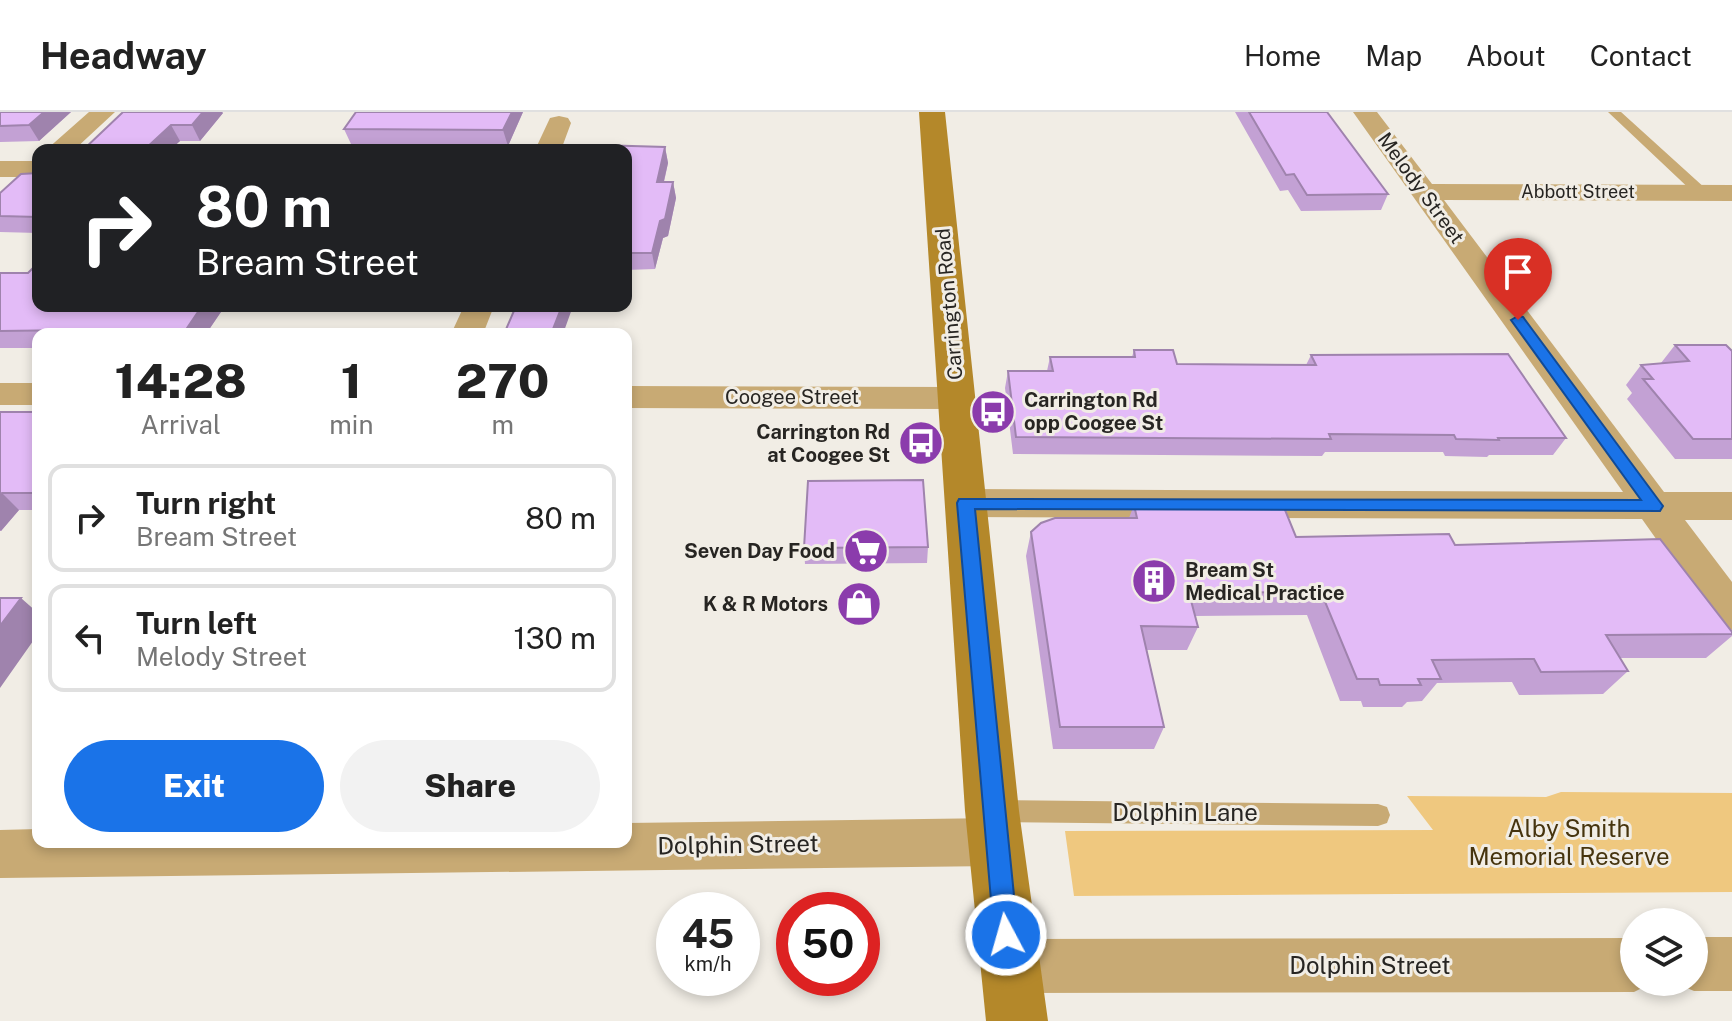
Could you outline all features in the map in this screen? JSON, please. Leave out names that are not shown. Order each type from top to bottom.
[{"type":"main road","name":"Carrington Road","points":[[932,112],[994,826],[1013,994]]},
{"type":"street","points":[[66,144],[103,112]]},
{"type":"street","name":"Melody Street","points":[[1365,112],[1732,613]]},
{"type":"street","points":[[550,144],[559,123]]},
{"type":"street","points":[[0,169],[32,169]]},
{"type":"street","name":"Abbott Street","points":[[1423,192],[1732,193]]},
{"type":"street","points":[[0,394],[32,394]]},
{"type":"street","name":"Coogee Street","points":[[632,397],[957,398]]},
{"type":"street","points":[[965,503],[1732,506]]},
{"type":"street","name":"Dolphin Street","points":[[632,836],[994,826]]},
{"type":"street","name":"Dolphin Street","points":[[0,854],[229,848]]},
{"type":"street","points":[[1708,964],[1732,964]]},
{"type":"street","name":"Dolphin Street","points":[[1013,994],[1620,966]]},
{"type":"lane","points":[[1614,112],[1701,192]]},
{"type":"lane","name":"Dolphin Lane","points":[[994,826],[1378,815]]},
{"type":"green space","name":"Alby Smith Memorial Reserve","points":[[1561,792],[1732,793],[1732,892],[1074,896],[1065,831],[1433,830],[1407,796],[1546,797]]},
{"type":"building","points":[[0,112],[44,112],[29,125],[0,126]]},
{"type":"building","points":[[123,112],[203,112],[192,125],[171,125],[150,144],[89,144]]},
{"type":"building","points":[[356,112],[512,112],[503,130],[344,129]]},
{"type":"building","points":[[1249,112],[1327,112],[1388,194],[1307,195],[1294,174],[1286,175]]},
{"type":"building","points":[[632,146],[665,147],[657,182],[673,182],[665,219],[660,221],[652,253],[632,253]]},
{"type":"building","points":[[32,173],[32,217],[0,216],[0,193],[21,174]]},
{"type":"building","points":[[32,269],[32,312],[198,312],[187,328],[32,328],[32,331],[0,331],[0,273],[28,273]]},
{"type":"building","points":[[513,312],[560,312],[553,328],[507,328]]},
{"type":"building","points":[[1675,345],[1726,345],[1732,351],[1732,439],[1693,439],[1643,379],[1653,379],[1641,365],[1689,361]]},
{"type":"building","points":[[1134,350],[1173,350],[1177,364],[1316,365],[1311,355],[1508,354],[1566,438],[1499,440],[1456,439],[1454,435],[1329,434],[1331,439],[1016,437],[1008,371],[1053,371],[1050,357],[1135,357]]},
{"type":"building","points":[[0,412],[32,412],[32,493],[0,495]]},
{"type":"building","points":[[923,480],[928,547],[804,548],[808,481]]},
{"type":"building","points":[[1134,505],[1283,505],[1296,537],[1449,534],[1455,545],[1660,539],[1732,634],[1606,635],[1628,671],[1541,672],[1534,659],[1432,660],[1441,679],[1418,679],[1421,685],[1380,685],[1378,679],[1357,679],[1321,592],[1189,593],[1198,627],[1141,626],[1164,727],[1060,727],[1031,532],[1041,523],[1055,518],[1137,518]]},
{"type":"building","points":[[0,598],[21,598],[0,626]]},
{"type":"place","name":"Carrington Rd opp Coogee St","points":[[993,412]]},
{"type":"place","name":"Carrington Rd at Coogee St","points":[[921,443]]},
{"type":"place","name":"Seven Day Food","points":[[866,551]]},
{"type":"place","name":"Bream St Medical Practice","points":[[1154,581]]},
{"type":"place","name":"K & R Motors","points":[[859,604]]},
{"type":"route","points":[[1006,935],[965,503],[1654,506],[1518,320]]}]
